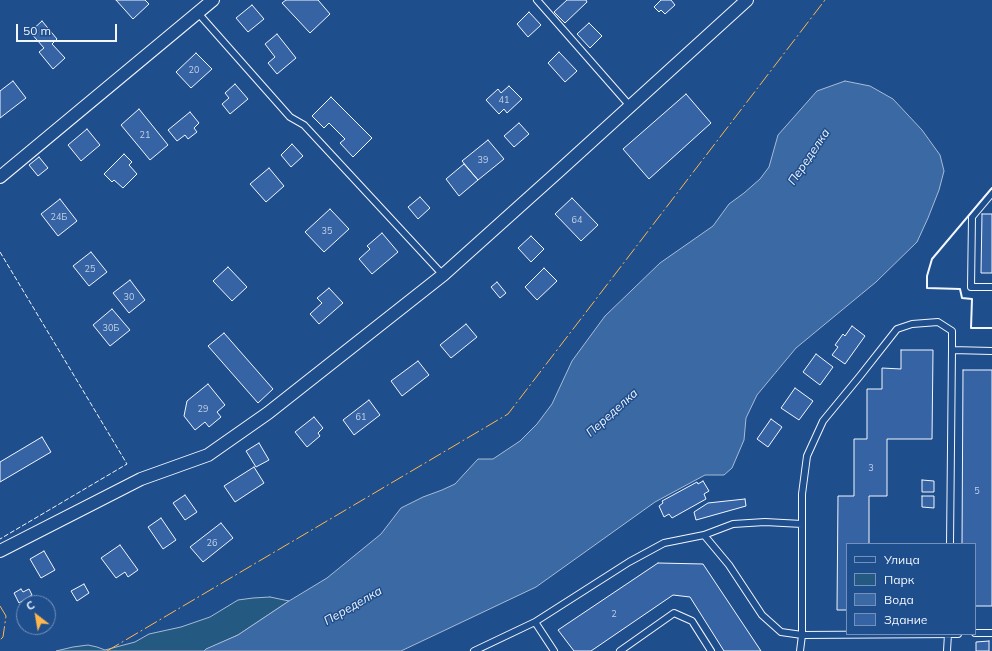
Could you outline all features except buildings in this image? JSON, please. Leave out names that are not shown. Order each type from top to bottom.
[{"type":"street","points":[[0,177],[213,0]]},
{"type":"street","points":[[0,551],[141,479],[208,455],[268,413],[443,275],[560,170],[743,1]]},
{"type":"lane","points":[[537,0],[630,106]]},
{"type":"lane","points":[[198,13],[290,117],[304,125],[443,275]]},
{"type":"lane","points":[[992,193],[972,217],[971,287],[992,287]]},
{"type":"lane","points":[[800,651],[802,635],[802,494],[807,456],[823,421],[897,329],[912,324],[938,322],[952,331],[950,543]]},
{"type":"lane","points":[[952,350],[992,351]]},
{"type":"lane","points":[[474,651],[535,622],[629,562],[664,544],[704,535],[733,524],[765,522],[802,524]]},
{"type":"lane","points":[[704,535],[729,564],[762,615],[781,632],[802,635],[846,635]]},
{"type":"lane","points":[[620,651],[674,613],[692,621],[711,651]]},
{"type":"lane","points":[[535,622],[554,651]]},
{"type":"lane","points":[[976,633],[992,633]]},
{"type":"lane","points":[[947,651],[948,635]]},
{"type":"green space","points":[[270,597],[289,601],[238,635],[204,651],[56,651],[88,645],[105,650],[135,642],[149,634],[181,627],[210,617],[238,600]]},
{"type":"water","name":"Переделка","points":[[845,81],[870,86],[893,99],[922,130],[940,155],[944,171],[939,190],[917,242],[876,282],[796,348],[757,395],[746,418],[744,440],[732,468],[724,475],[705,475],[655,502],[536,587],[401,651],[204,651],[238,635],[327,578],[381,534],[401,508],[455,484],[478,459],[493,459],[520,441],[537,424],[552,404],[572,361],[605,316],[660,263],[713,226],[729,204],[760,179],[769,167],[778,135],[817,91]]},
{"type":"fence","points":[[0,252],[127,464],[0,539]]},
{"type":"wall","points":[[992,188],[932,259],[927,276],[927,288],[960,289],[962,298],[972,299],[971,328],[992,328]]},
{"type":"power","points":[[107,651],[508,414],[825,0]]},
{"type":"power","points":[[0,606],[6,616],[3,637],[0,640]]}]
